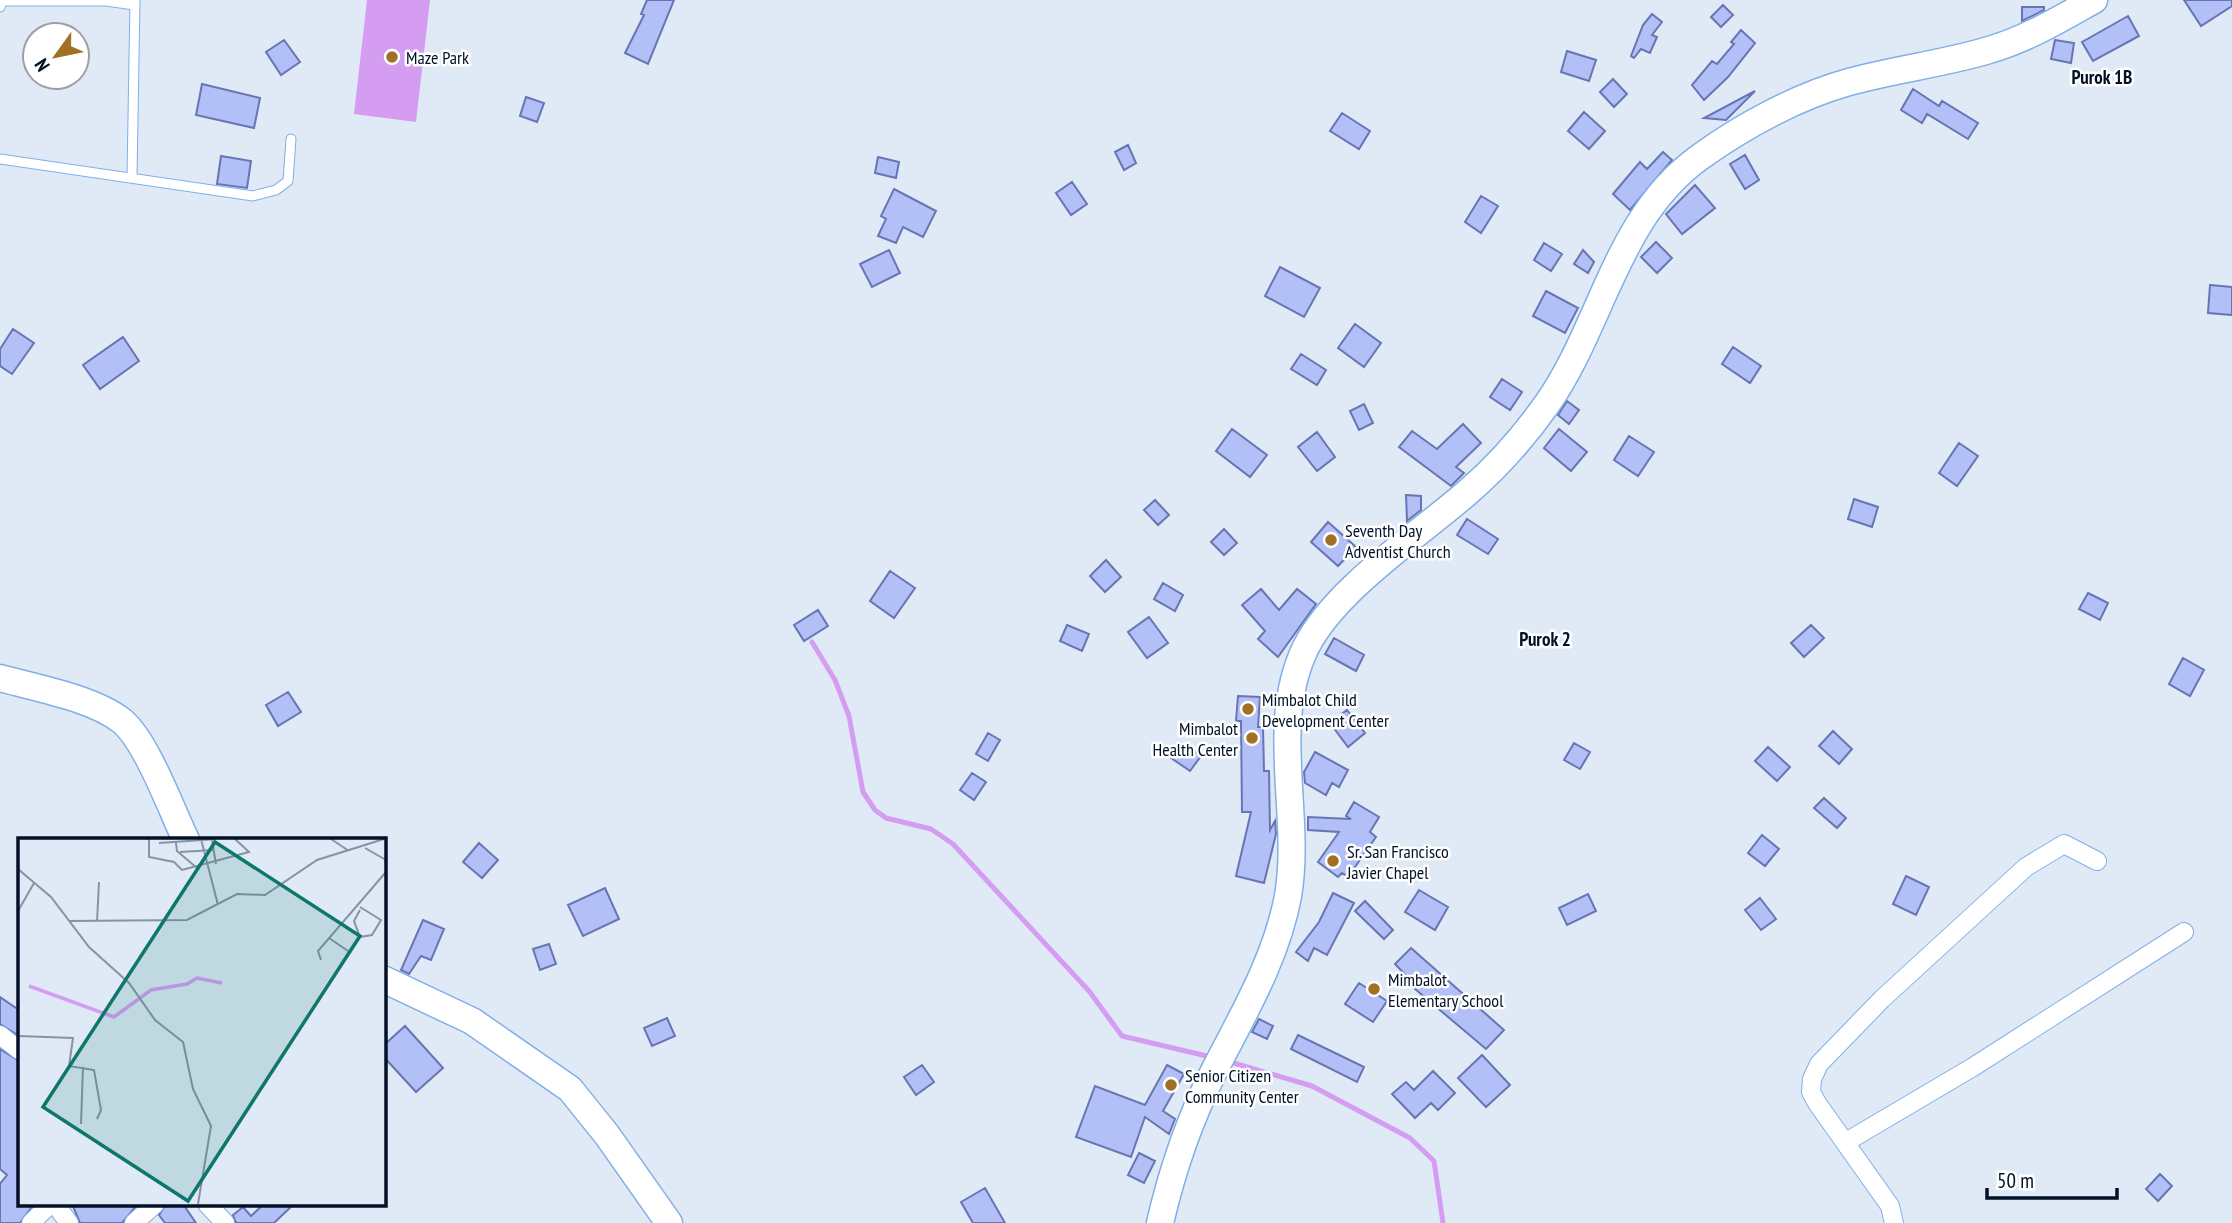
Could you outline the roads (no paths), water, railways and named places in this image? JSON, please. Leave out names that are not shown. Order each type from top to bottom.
[{"type":"street","points":[[1160,1223],[1183,1142],[1212,1075],[1253,999],[1275,943],[1287,898],[1292,865],[1288,757],[1290,710],[1295,679],[1308,642],[1333,610],[1384,561],[1472,489],[1508,453],[1547,405],[1584,342],[1621,252],[1654,202],[1698,158],[1801,100],[1845,83],[1986,51],[2030,36],[2094,0]]},
{"type":"street","points":[[0,678],[96,706],[123,722],[153,770],[185,838]]},
{"type":"street","points":[[1894,1223],[1890,1206],[1811,1092],[1812,1079],[1819,1064],[1882,999],[2026,867],[2064,844],[2097,861]]},
{"type":"street","points":[[1846,1142],[1973,1067],[2184,932]]},
{"type":"street","points":[[385,980],[471,1021],[570,1089],[607,1135],[669,1223]]},
{"type":"street","points":[[0,1035],[18,1049]]},
{"type":"street","points":[[31,1223],[50,1206]]},
{"type":"street","points":[[54,1206],[69,1223]]},
{"type":"street","points":[[134,1223],[153,1206]]},
{"type":"street","points":[[209,1206],[224,1222]]},
{"type":"lane","points":[[1,3],[135,3],[132,176]]},
{"type":"lane","points":[[0,159],[132,176],[253,196],[276,190],[288,181],[291,139]]},
{"type":"waterway","points":[[812,642],[835,680],[849,716],[863,792],[875,810],[886,818],[931,829],[953,844],[1089,991],[1122,1036],[1211,1057]]},
{"type":"waterway","points":[[1227,1061],[1312,1086],[1410,1138],[1434,1161],[1443,1223]]},
{"type":"place","name":"Maze Park","points":[[392,57]]},
{"type":"place","name":"Seventh Day Adventist Church","points":[[1331,540]]},
{"type":"place","name":"Mimbalot Child Development Center","points":[[1248,709]]},
{"type":"place","name":"Mimbalot Health Center","points":[[1252,738]]},
{"type":"place","name":"Sr. San Francisco Javier Chapel","points":[[1333,861]]},
{"type":"place","name":"Mimbalot Elementary School","points":[[1374,989]]},
{"type":"place","name":"Senior Citizen Community Center","points":[[1171,1085]]},
{"type":"district","name":"Purok 1B","points":[[2102,77]]},
{"type":"district","name":"Purok 2","points":[[1545,639]]}]
